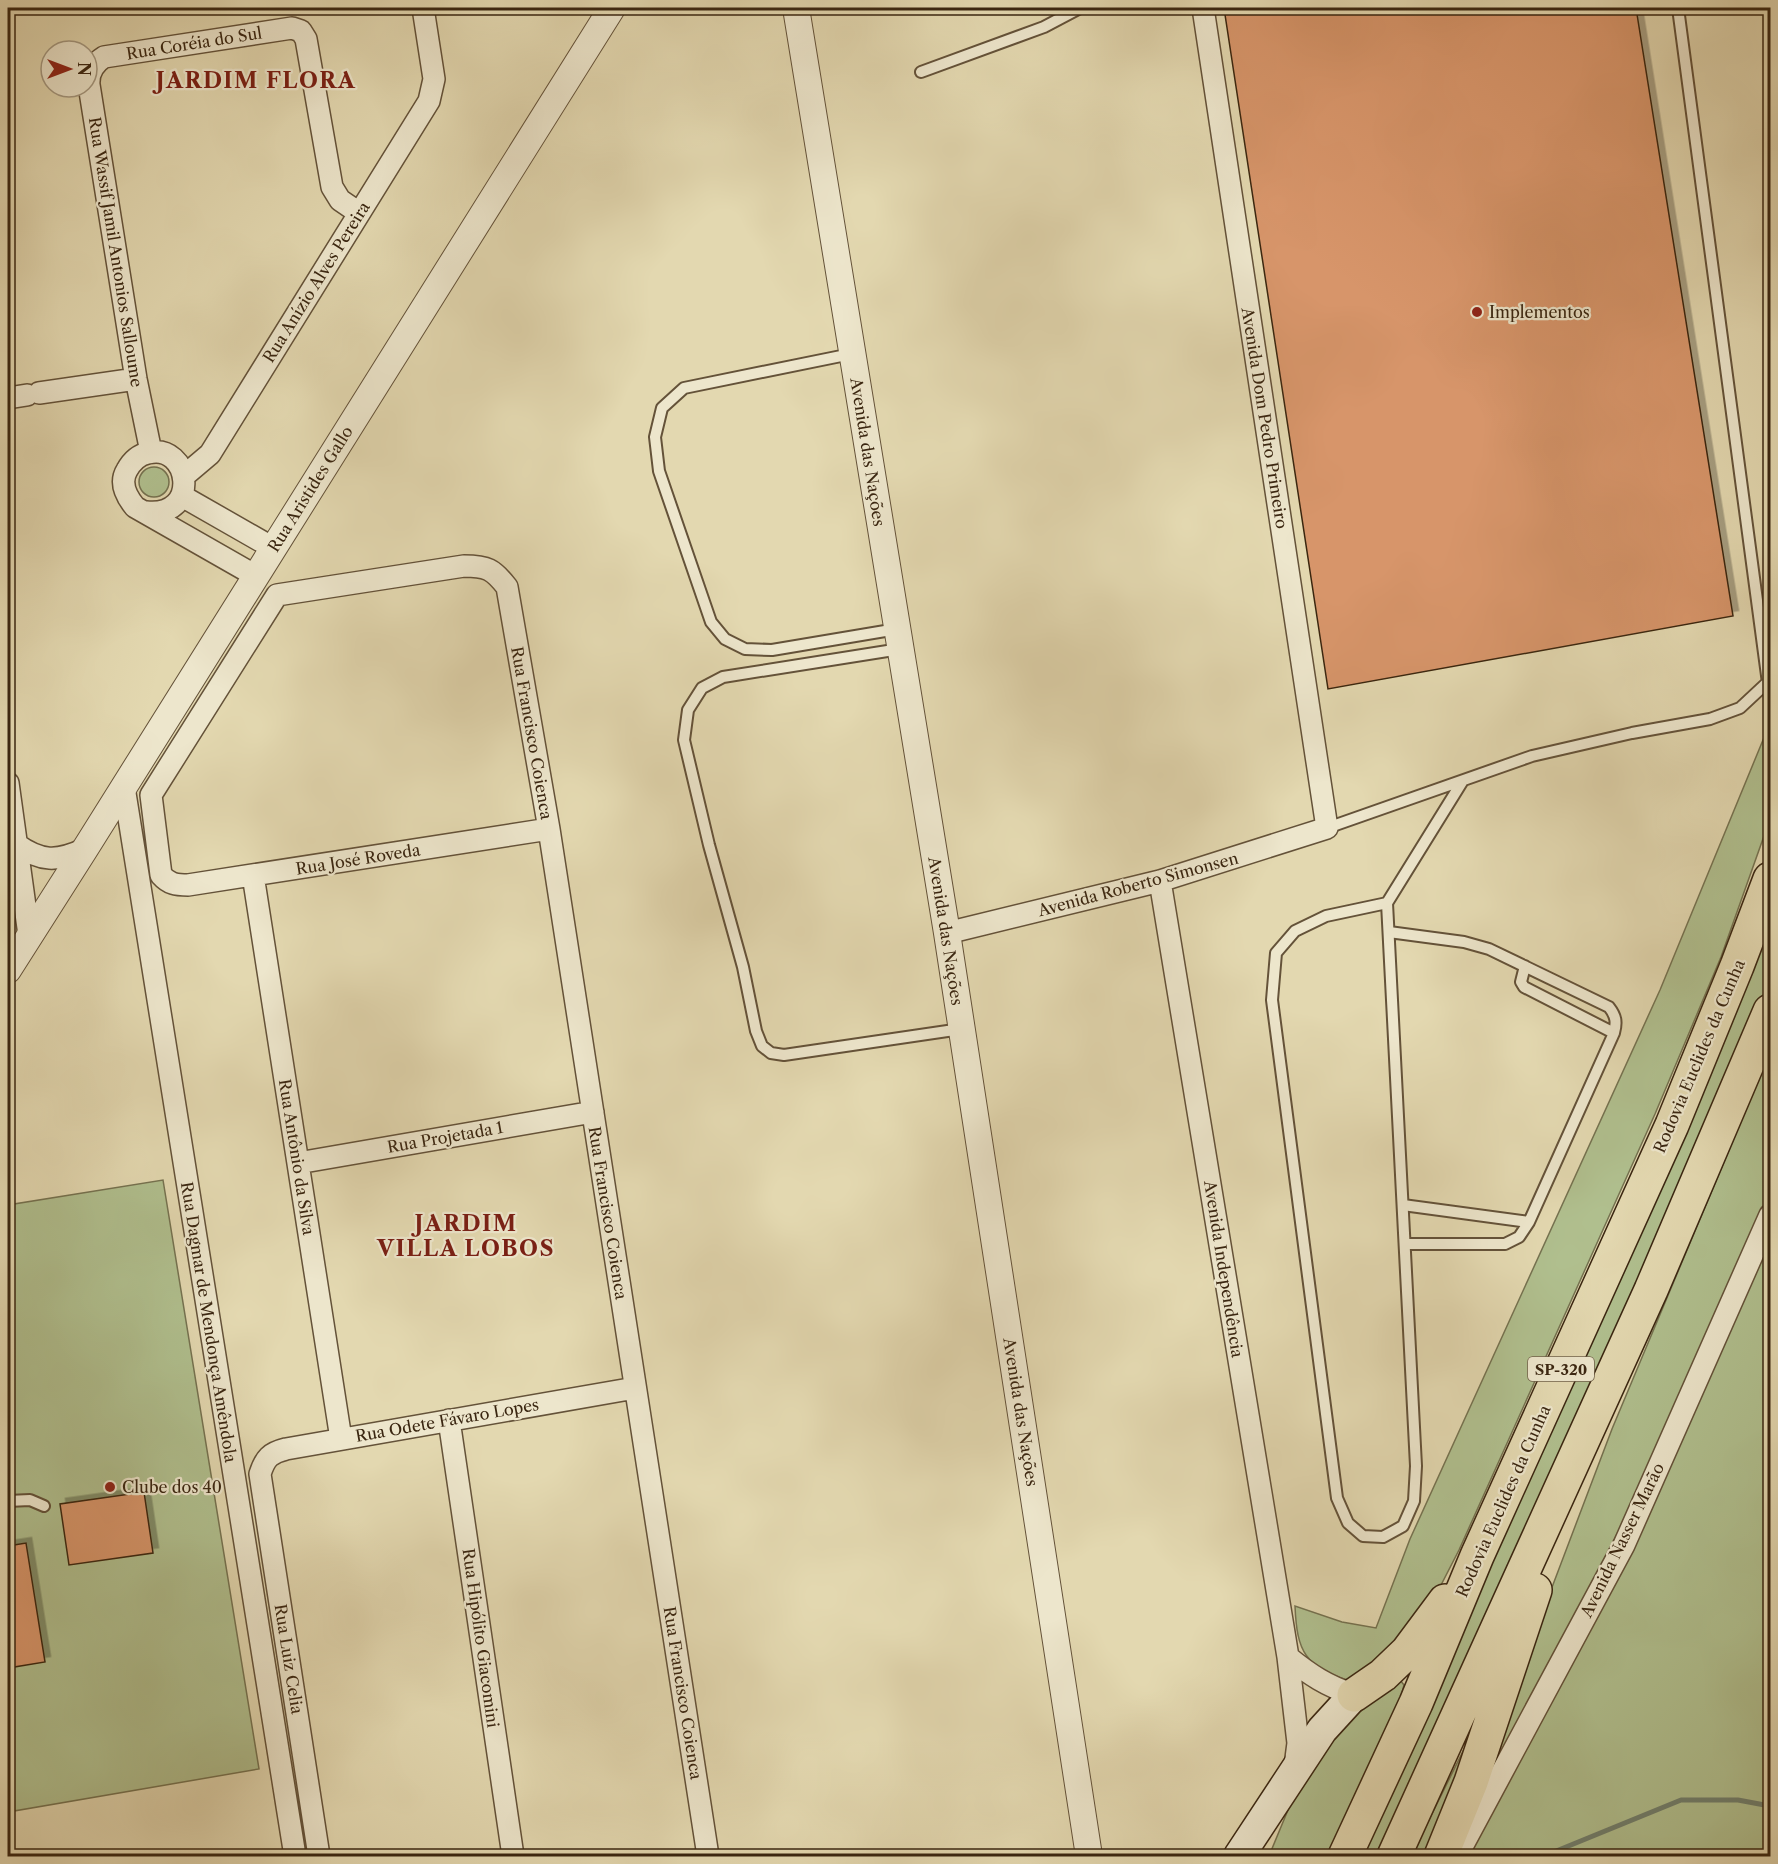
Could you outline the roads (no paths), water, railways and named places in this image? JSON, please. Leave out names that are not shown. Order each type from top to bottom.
[{"type":"highway","points":[[1737,966],[1770,858]]},
{"type":"highway","name":"Rodovia Euclides da Cunha","points":[[1346,1857],[1416,1703],[1477,1556],[1671,1125],[1737,966],[1770,879]]},
{"type":"highway","name":"SP-320","points":[[1394,1857],[1656,1280],[1770,1011]]},
{"type":"highway","points":[[1441,1857],[1471,1782],[1591,1423]]},
{"type":"highway","points":[[1354,1695],[1383,1675],[1407,1652],[1477,1556]]},
{"type":"main road","points":[[1239,1857],[1322,1730],[1354,1695]]},
{"type":"street","name":"Rua Anízio Alves Pereira","points":[[186,476],[210,454],[425,108],[434,79],[423,8]]},
{"type":"street","name":"Rua Aristides Gallo","points":[[8,970],[612,8]]},
{"type":"street","name":"Avenida das Nações","points":[[796,8],[947,933],[1089,1857]]},
{"type":"street","name":"Avenida Dom Pedro Primeiro","points":[[1203,8],[1327,828]]},
{"type":"street","name":"Rua Coréia do Sul","points":[[99,62],[104,57],[292,28],[301,31],[306,39],[332,187],[340,200],[359,213]]},
{"type":"street","name":"Rua Wassif Jamil Antonios Salloume","points":[[91,99],[146,448]]},
{"type":"street","points":[[25,395],[136,379]]},
{"type":"street","points":[[256,576],[135,507],[127,498],[123,487],[124,474],[130,464],[146,448],[172,458],[186,476],[273,548]]},
{"type":"street","points":[[146,513],[156,514],[167,511],[176,504],[186,476]]},
{"type":"street","name":"Rua Francisco Coienca","points":[[168,882],[162,875],[160,866],[151,795],[277,595],[464,566],[481,566],[497,573],[507,587],[511,604],[549,829],[708,1857]]},
{"type":"street","points":[[8,783],[29,935]]},
{"type":"street","name":"Rua Dagmar de Mendonça Amêndola","points":[[124,787],[295,1857]]},
{"type":"street","name":"Avenida Roberto Simonsen","points":[[947,933],[1160,881],[1327,828]]},
{"type":"street","name":"Rua José Roveda","points":[[168,882],[188,885],[549,829]]},
{"type":"street","points":[[16,844],[30,854],[49,859],[68,857],[85,849]]},
{"type":"street","name":"Rua Antônio da Silva","points":[[254,875],[340,1439]]},
{"type":"street","points":[[22,880],[26,890],[33,897],[53,900]]},
{"type":"street","name":"Avenida Independência","points":[[1160,881],[1288,1657],[1298,1743],[1294,1770]]},
{"type":"street","name":"Rua Projetada 1","points":[[298,1163],[592,1112]]},
{"type":"street","name":"Avenida Nasser Marão","points":[[1456,1857],[1624,1545],[1770,1215]]},
{"type":"street","name":"Rua Odete Fávaro Lopes","points":[[264,1461],[273,1452],[635,1388]]},
{"type":"street","name":"Rua Hipólito Giacomini","points":[[449,1420],[513,1857]]},
{"type":"street","name":"Rua Luiz Celia","points":[[264,1461],[260,1474],[319,1857]]},
{"type":"street","points":[[1288,1657],[1333,1688],[1354,1695]]},
{"type":"lane","points":[[921,72],[1044,27],[1080,8]]},
{"type":"lane","points":[[1327,828],[1532,756],[1632,733],[1710,719],[1740,708],[1769,681],[1678,8]]},
{"type":"lane","points":[[852,354],[684,388],[662,408],[656,438],[659,471],[711,622],[725,639],[745,649],[772,650],[899,639]]},
{"type":"lane","points":[[899,639],[723,677],[702,688],[688,710],[684,740],[709,845],[743,966],[756,1031],[762,1046],[771,1053],[784,1056],[962,1029]]},
{"type":"lane","points":[[1388,903],[1326,916],[1295,931],[1276,953],[1272,1000],[1337,1498],[1348,1523],[1363,1536],[1383,1537],[1403,1526],[1414,1501],[1416,1466],[1388,903],[1462,782]]},
{"type":"lane","points":[[1389,932],[1464,942],[1489,949],[1609,1007],[1616,1023],[1614,1033],[1529,1222],[1519,1237],[1505,1244],[1405,1244]]},
{"type":"lane","points":[[1524,966],[1521,982],[1524,987],[1614,1033]]},
{"type":"lane","points":[[1403,1205],[1529,1222]]},
{"type":"lane","points":[[8,1501],[30,1500],[44,1506]]},
{"type":"waterway","points":[[1544,1856],[1681,1800],[1738,1800],[1770,1806]]},
{"type":"place","name":"Implementos","points":[[1477,312]]},
{"type":"place","name":"Clube dos 40","points":[[110,1487]]},
{"type":"district","name":"JARDIM FLORA","points":[[256,80]]},
{"type":"district","name":"JARDIM VILLA LOBOS","points":[[466,1236]]}]
